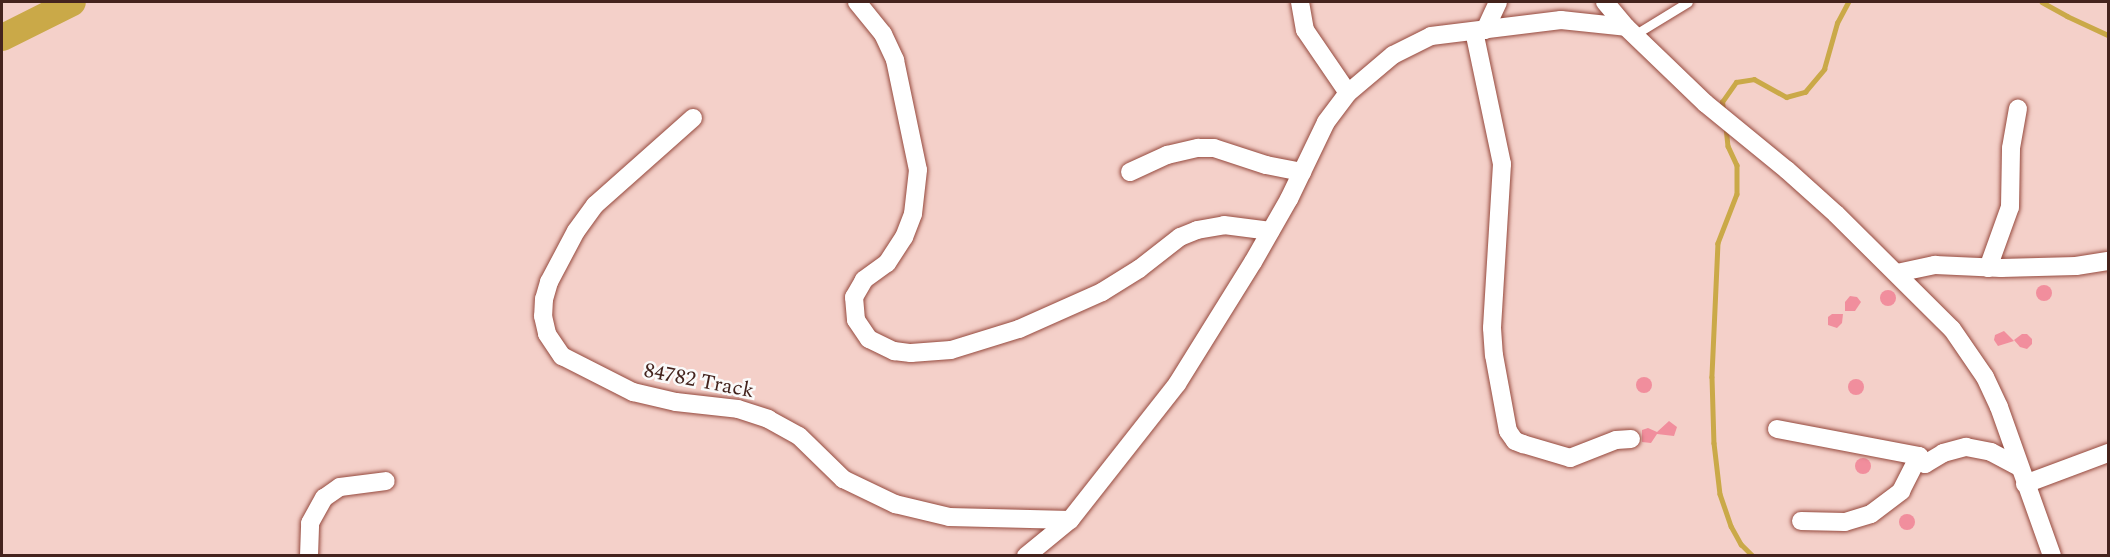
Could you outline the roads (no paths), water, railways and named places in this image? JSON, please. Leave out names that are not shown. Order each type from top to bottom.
[{"type":"street","points":[[857,2],[883,34],[895,60],[918,170],[913,214],[904,237],[887,263],[864,280],[854,297],[856,320],[869,339],[894,351],[951,350],[1019,329],[1102,292],[1138,269],[1180,237],[1197,230],[1224,225],[1271,231]]},
{"type":"street","points":[[1300,2],[1305,30],[1348,93]]},
{"type":"street","points":[[1498,2],[1479,30],[1502,164],[1492,328],[1494,356],[1508,431],[1515,441],[1560,458],[1570,458],[1616,440],[1631,439]]},
{"type":"street","points":[[1605,2],[1630,31],[1705,103],[1787,170],[1897,273],[1934,309],[1967,348],[1999,407],[2052,555]]},
{"type":"street","points":[[1026,555],[1070,520],[1176,384],[1271,231],[1331,114],[1348,93],[1393,55],[1431,36],[1561,20],[1630,31]]},
{"type":"street","points":[[1988,268],[2010,207],[2011,148],[2018,109]]},
{"type":"street","name":"84782 Track","points":[[693,118],[596,205],[576,231],[549,282],[544,299],[543,316],[547,334],[562,356],[633,392],[676,402],[738,409],[768,419],[799,436],[843,479],[857,488],[896,504],[949,517],[1070,520]]},
{"type":"street","points":[[1130,172],[1167,155],[1198,147],[1214,148],[1266,165],[1302,172]]},
{"type":"street","points":[[1897,273],[1935,265],[1988,268],[2058,267],[2109,261]]},
{"type":"street","points":[[1777,429],[1919,456],[1925,464],[1943,453],[1966,447],[1991,452],[2022,475]]},
{"type":"street","points":[[2022,475],[2109,453]]},
{"type":"street","points":[[1801,520],[1845,522],[1870,514],[1901,491],[1919,456]]},
{"type":"street","points":[[309,555],[310,523],[324,498],[340,487],[386,481]]},
{"type":"lane","points":[[1630,31],[1688,2]]},
{"type":"waterway","points":[[2,37],[72,2]]},
{"type":"waterway","points":[[1723,110],[1722,102],[1736,82],[1754,79],[1786,97],[1805,92],[1824,69],[1837,23],[1848,2]]},
{"type":"waterway","points":[[2042,2],[2108,35]]},
{"type":"waterway","points":[[1726,127],[1728,146],[1737,165],[1737,194],[1718,243],[1712,377],[1714,443],[1720,494],[1731,526],[1741,544],[1753,556]]}]
